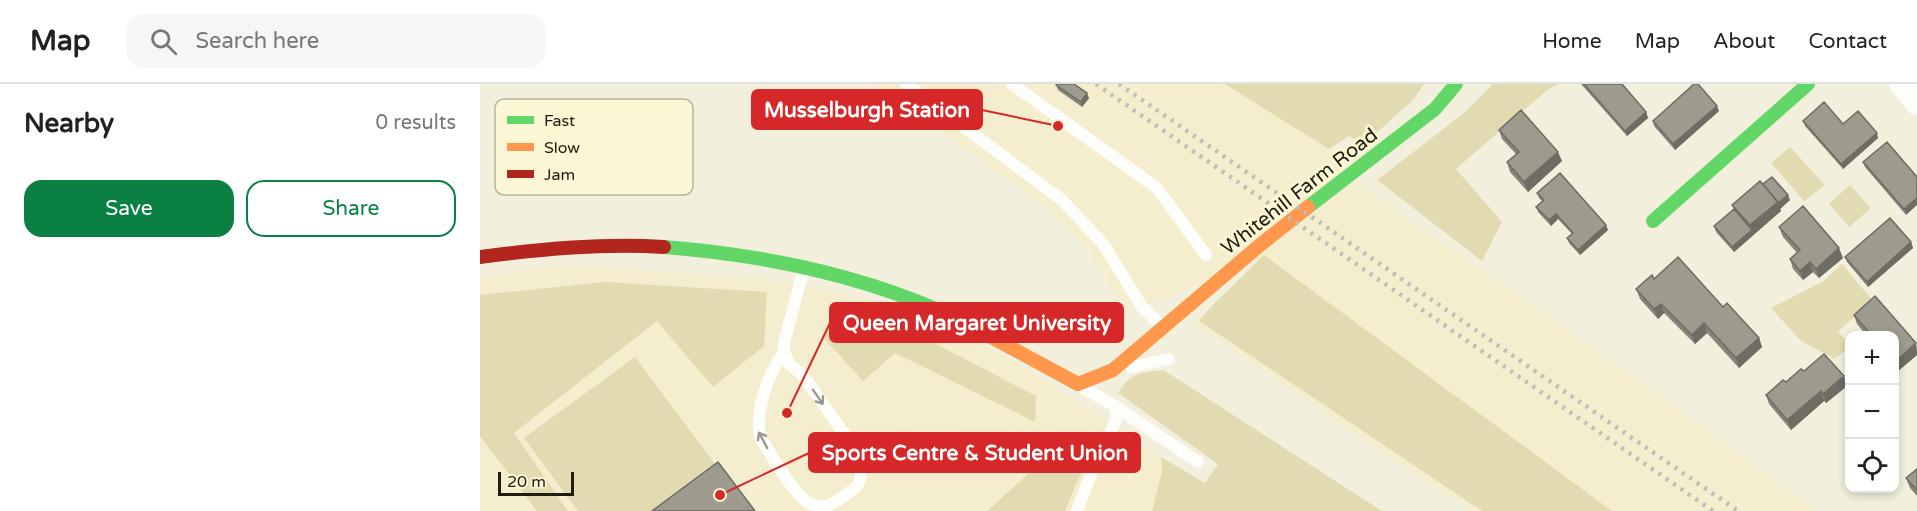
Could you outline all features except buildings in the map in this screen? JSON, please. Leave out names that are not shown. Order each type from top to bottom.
[{"type":"street","name":"Whitehill Farm Road","points":[[1078,384],[1113,370],[1260,245],[1435,109],[1456,84]]},
{"type":"street","points":[[1653,221],[1808,84]]},
{"type":"street","points":[[1902,84],[1917,103]]},
{"type":"street","points":[[480,257],[571,246],[664,246],[746,255],[804,266],[848,278],[933,308],[1013,347],[1078,384]]},
{"type":"lane","points":[[906,84],[1062,200],[1104,245],[1142,307],[1164,327]]},
{"type":"lane","points":[[1012,84],[1157,188],[1206,255]]},
{"type":"lane","points":[[784,351],[768,381],[758,430],[761,439],[798,495],[809,503],[832,506],[857,486],[861,474],[860,462],[857,452],[802,374],[789,364],[784,351],[784,343],[804,266]]},
{"type":"lane","points":[[1113,370],[1168,360]]},
{"type":"lane","points":[[1078,384],[1115,405],[1198,462]]},
{"type":"lane","points":[[1077,511],[1092,471],[1117,418],[1115,405]]},
{"type":"shaded area","points":[[875,84],[1225,84],[1329,149],[1367,190],[1680,410],[1816,511],[1472,511],[1194,323],[1264,256],[1178,293],[1128,311],[1088,250],[1054,213]]},
{"type":"shaded area","points":[[1225,84],[1424,84],[1414,99],[1364,144],[1349,136],[1329,149]]},
{"type":"shaded area","points":[[1493,84],[1558,84],[1545,92],[1456,169],[1502,222],[1482,261],[1377,180],[1464,113]]},
{"type":"shaded area","points":[[1790,147],[1825,185],[1804,201],[1771,163]]},
{"type":"shaded area","points":[[1850,185],[1871,208],[1849,227],[1829,204]]},
{"type":"shaded area","points":[[1264,255],[1612,511],[1482,511],[1199,321]]},
{"type":"shaded area","points":[[557,264],[781,280],[925,312],[1027,369],[1161,457],[1162,471],[1152,511],[480,511],[480,278]]},
{"type":"shaded area","points":[[1842,264],[1873,301],[1838,331],[1845,340],[1845,350],[1835,359],[1801,341],[1771,308],[1822,282]]},
{"type":"shaded area","points":[[604,282],[767,292],[764,346],[713,387],[657,321],[514,433],[568,511],[537,511],[480,436],[480,295]]},
{"type":"shaded area","points":[[832,313],[909,330],[1036,396],[1035,422],[895,353],[863,381],[823,337]]},
{"type":"shaded area","points":[[635,357],[718,468],[660,511],[578,511],[524,438]]},
{"type":"shaded area","points":[[1163,370],[1382,511],[1152,511],[1162,471],[1161,457],[1205,483],[1218,464],[1118,393],[1132,377]]},
{"type":"shaded area","points":[[1084,446],[1085,463],[1065,511],[987,511],[1038,465]]},
{"type":"railway","points":[[1096,84],[1713,511]]},
{"type":"railway","points":[[1119,84],[1738,511]]},
{"type":"traffic: fast","points":[[1308,207],[1435,109],[1456,84]]},
{"type":"traffic: fast","points":[[1653,221],[1808,84]]},
{"type":"traffic: fast","points":[[664,247],[740,256],[816,270],[889,291],[960,320]]},
{"type":"traffic: slow","points":[[960,320],[1078,384],[1113,370],[1308,207]]},
{"type":"traffic: jam","points":[[480,257],[572,247],[664,247]]},
{"type":"place","name":"Musselburgh Station","points":[[1058,126]]},
{"type":"place","name":"Queen Margaret University","points":[[787,413]]},
{"type":"place","name":"Sports Centre & Student Union","points":[[720,495]]}]
